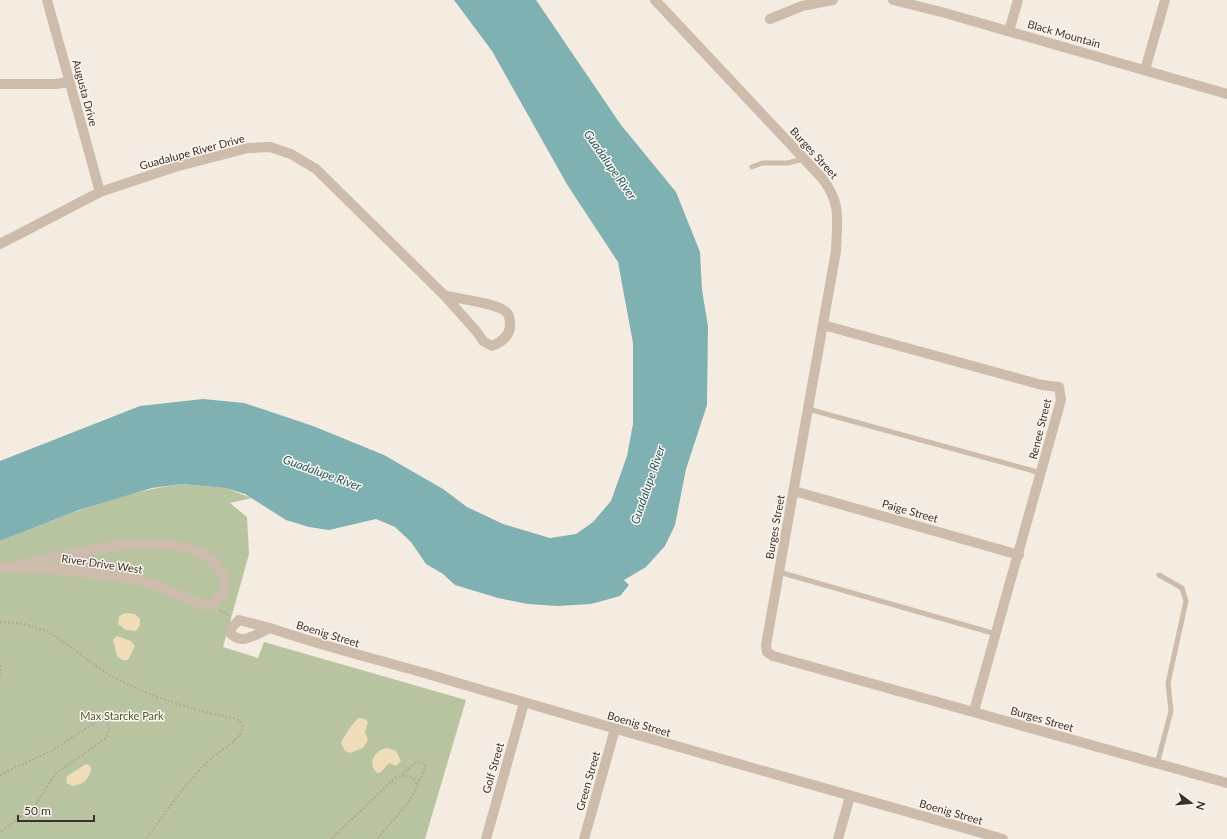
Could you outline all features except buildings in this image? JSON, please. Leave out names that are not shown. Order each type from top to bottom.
[{"type":"street","name":"Augusta Drive","points":[[47,0],[100,192]]},
{"type":"street","name":"Burges Street","points":[[655,0],[804,159],[830,189],[837,208],[836,251],[766,646],[767,652],[773,656],[1227,783]]},
{"type":"street","points":[[770,19],[802,6],[833,0]]},
{"type":"street","name":"Black Mountain","points":[[893,0],[1008,30],[1227,94]]},
{"type":"street","points":[[1008,30],[1018,0]]},
{"type":"street","points":[[1145,70],[1165,0]]},
{"type":"street","points":[[0,84],[42,84],[69,82]]},
{"type":"street","name":"Guadalupe River Drive","points":[[0,244],[100,192],[175,167],[248,148],[270,147],[291,154],[316,169],[444,295],[477,332],[483,342],[492,346],[502,341],[510,332],[510,321],[507,312],[496,306],[444,295]]},
{"type":"street","name":"Renee Street","points":[[824,325],[1042,385],[1059,387],[1062,400],[974,711]]},
{"type":"street","name":"Paige Street","points":[[794,491],[1019,555]]},
{"type":"street","name":"River Drive West","points":[[0,567],[63,570],[134,579],[161,587],[202,605],[212,605],[224,592],[225,578],[217,565],[201,553],[177,546],[121,545],[85,550],[13,567]]},
{"type":"street","points":[[85,550],[82,562],[86,573]]},
{"type":"street","points":[[239,620],[231,628],[231,634],[236,639],[243,640],[270,628]]},
{"type":"street","name":"Boenig Street","points":[[239,620],[270,628],[322,646],[416,671],[850,796],[986,837],[1003,839]]},
{"type":"street","name":"Golf Street","points":[[486,839],[524,703]]},
{"type":"street","name":"Green Street","points":[[584,839],[615,729]]},
{"type":"street","points":[[838,839],[850,796]]},
{"type":"lane","points":[[752,167],[762,163],[787,163],[804,159]]},
{"type":"lane","points":[[808,409],[1041,473]]},
{"type":"lane","points":[[779,572],[996,634]]},
{"type":"lane","points":[[1157,764],[1171,711],[1168,683],[1186,600],[1182,588],[1159,575]]},
{"type":"path","points":[[212,605],[239,620]]},
{"type":"path","points":[[0,622],[39,627],[48,630],[107,673],[119,679],[160,698],[234,718],[240,721],[243,727],[241,734],[215,755],[195,776],[146,839]]},
{"type":"path","points":[[0,665],[0,676]]},
{"type":"path","points":[[0,776],[54,750],[99,720],[106,720],[110,727],[109,734],[105,739],[56,773],[34,807],[0,832]]},
{"type":"path","points":[[331,839],[395,778],[402,775],[417,762],[425,764],[425,768],[417,787],[408,803],[377,839]]},
{"type":"path","points":[[402,775],[408,775],[415,780],[417,787]]},
{"type":"green space","name":"Max Starcke Park","points":[[182,484],[225,488],[252,498],[230,503],[247,517],[249,554],[223,647],[258,658],[264,642],[466,700],[425,839],[0,839],[0,541],[112,499]]},
{"type":"sand","points":[[126,613],[135,614],[140,619],[140,625],[136,631],[126,630],[118,624],[119,616]]},
{"type":"sand","points":[[117,636],[131,641],[135,646],[128,660],[122,660],[117,656],[113,640]]},
{"type":"sand","points":[[359,718],[365,719],[368,722],[365,732],[368,740],[363,748],[350,753],[345,751],[341,743],[352,725]]},
{"type":"sand","points":[[387,748],[396,751],[401,761],[396,766],[389,763],[381,772],[377,773],[373,766],[373,758],[379,751]]},
{"type":"sand","points":[[86,764],[91,767],[86,780],[73,786],[66,783],[67,776]]},
{"type":"water","name":"Guadalupe River","points":[[454,0],[536,0],[621,125],[676,192],[700,252],[702,290],[708,326],[707,405],[686,469],[675,525],[665,546],[646,567],[624,580],[629,585],[620,596],[591,604],[558,606],[528,604],[498,598],[455,585],[443,574],[426,564],[411,542],[395,527],[376,519],[329,530],[309,527],[286,520],[245,494],[225,488],[182,484],[152,488],[79,510],[0,541],[0,461],[140,406],[203,399],[244,403],[313,426],[384,455],[443,489],[467,507],[503,524],[550,538],[576,534],[593,522],[611,501],[627,456],[633,424],[633,343],[618,262],[568,186],[492,51]]}]
